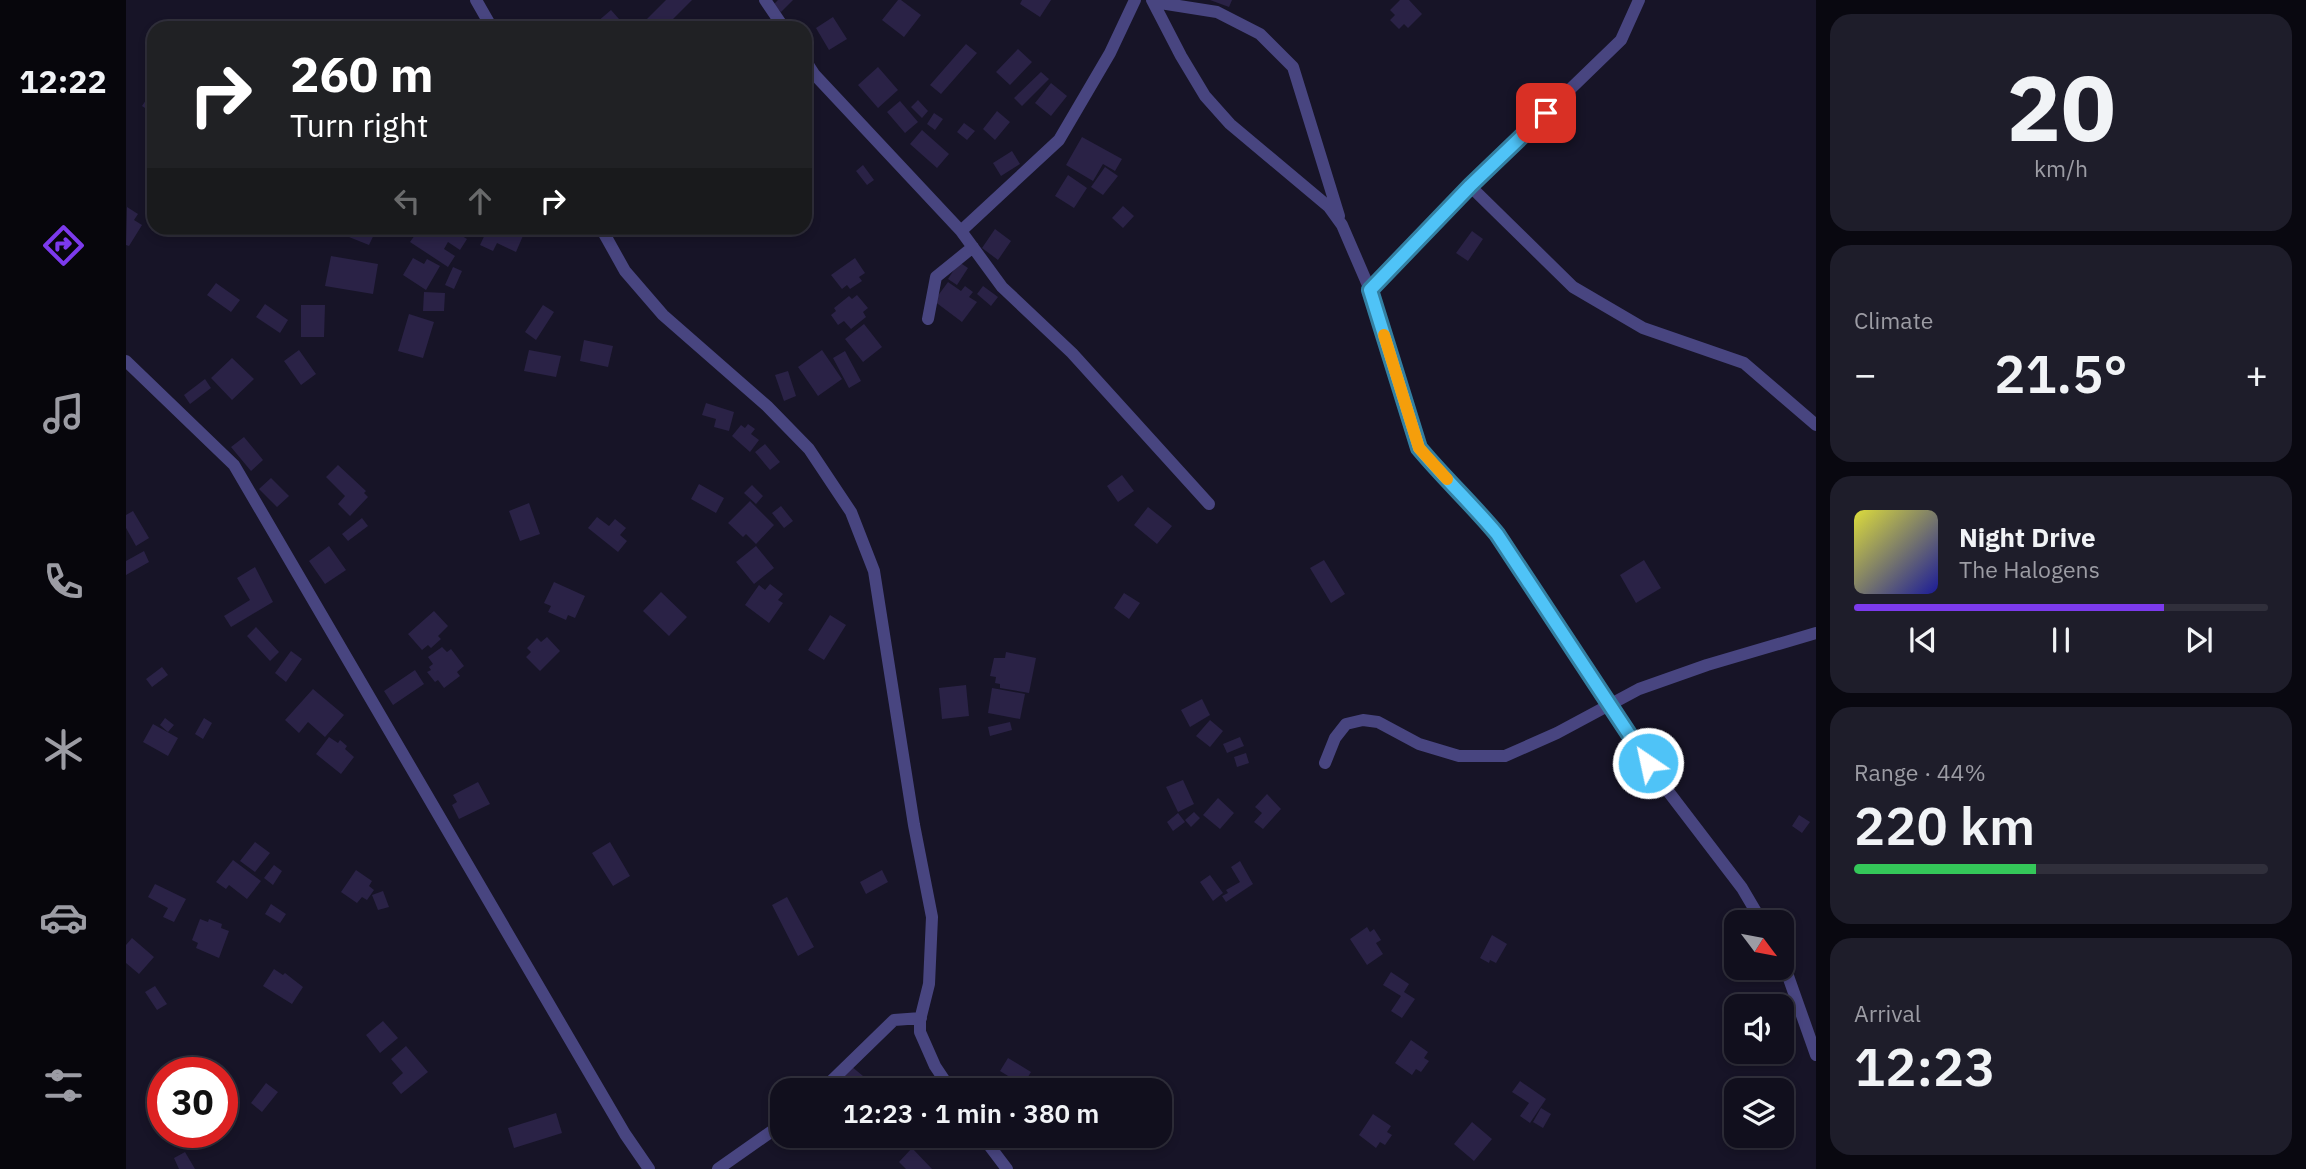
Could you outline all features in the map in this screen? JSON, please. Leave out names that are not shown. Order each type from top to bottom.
[{"type":"street","points":[[476,0],[488,21]]},
{"type":"street","points":[[765,0],[778,21]]},
{"type":"street","points":[[961,231],[1059,140],[1110,53],[1135,0]]},
{"type":"street","points":[[1370,290],[1470,186],[1621,40],[1639,0]]},
{"type":"street","points":[[1153,1],[1205,96],[1230,124],[1329,207],[1342,225]]},
{"type":"street","points":[[1153,1],[1217,12],[1260,34],[1293,67],[1342,225],[1370,290],[1419,448],[1497,534],[1661,782],[1742,888],[1755,910]]},
{"type":"street","points":[[812,71],[961,231],[1002,287],[1072,353],[1209,504]]},
{"type":"street","points":[[1470,186],[1573,287],[1643,328],[1744,363],[1816,425]]},
{"type":"street","points":[[605,235],[625,271],[663,315],[767,406],[809,449],[851,513],[874,571],[914,825],[932,917],[929,985],[920,1032],[944,1078]]},
{"type":"street","points":[[928,319],[936,277],[972,247]]},
{"type":"street","points":[[126,361],[234,465],[625,1133],[649,1169]]},
{"type":"street","points":[[1325,763],[1335,738],[1346,724],[1363,720],[1378,722],[1419,744],[1459,756],[1505,755],[1557,733],[1639,689],[1707,665],[1816,633]]},
{"type":"street","points":[[1789,980],[1816,1055]]},
{"type":"street","points":[[834,1078],[894,1020],[921,1018]]},
{"type":"street","points":[[718,1169],[770,1133]]},
{"type":"street","points":[[991,1148],[1007,1169]]},
{"type":"building","points":[[666,0],[692,0],[671,21],[646,20]]},
{"type":"building","points":[[778,0],[793,0],[781,12],[773,5]]},
{"type":"building","points":[[898,0],[921,15],[904,37],[882,20]]},
{"type":"building","points":[[1022,0],[1051,0],[1040,17],[1020,4]]},
{"type":"building","points":[[1210,0],[1232,0],[1229,7]]},
{"type":"building","points":[[1400,0],[1409,0],[1422,14],[1408,28],[1404,24],[1399,29],[1390,20],[1395,15],[1390,10]]},
{"type":"building","points":[[611,10],[621,21],[598,21]]},
{"type":"building","points":[[833,17],[847,39],[829,50],[816,28]]},
{"type":"building","points":[[966,44],[977,53],[941,94],[930,85]]},
{"type":"building","points":[[1018,49],[1032,62],[1010,85],[996,72]]},
{"type":"building","points":[[878,67],[898,90],[878,108],[858,85]]},
{"type":"building","points":[[1041,72],[1049,79],[1022,106],[1014,98]]},
{"type":"building","points":[[1051,83],[1067,96],[1051,116],[1035,103]]},
{"type":"building","points":[[918,100],[928,111],[922,118],[911,107]]},
{"type":"building","points":[[900,101],[918,122],[905,133],[887,112]]},
{"type":"building","points":[[997,111],[1010,122],[995,140],[983,129]]},
{"type":"building","points":[[934,113],[943,119],[935,130],[927,124]]},
{"type":"building","points":[[964,123],[975,131],[967,140],[957,132]]},
{"type":"building","points":[[922,130],[949,154],[937,168],[910,144]]},
{"type":"building","points":[[1082,137],[1122,159],[1115,171],[1103,164],[1093,181],[1066,165]]},
{"type":"building","points":[[1012,151],[1020,164],[1001,176],[993,163]]},
{"type":"building","points":[[863,165],[874,180],[867,185],[856,171]]},
{"type":"building","points":[[1105,167],[1118,176],[1103,195],[1091,187]]},
{"type":"building","points":[[1068,175],[1087,188],[1074,208],[1055,196]]},
{"type":"building","points":[[1123,206],[1134,216],[1123,228],[1112,218]]},
{"type":"building","points":[[127,207],[138,214],[134,220],[142,225],[129,246],[126,245]]},
{"type":"building","points":[[995,229],[1011,241],[998,260],[982,248]]},
{"type":"building","points":[[1472,231],[1483,239],[1468,261],[1456,253]]},
{"type":"building","points":[[350,235],[374,235],[369,245],[349,237]]},
{"type":"building","points":[[415,235],[460,235],[467,239],[460,250],[448,242],[444,249],[455,256],[448,267],[410,242]]},
{"type":"building","points":[[485,235],[523,235],[516,252],[497,243],[493,251],[480,245]]},
{"type":"building","points":[[331,256],[378,264],[373,294],[325,286]]},
{"type":"building","points":[[413,258],[424,264],[427,259],[440,266],[426,290],[403,275]]},
{"type":"building","points":[[855,258],[865,273],[859,277],[862,281],[850,289],[847,285],[842,289],[831,275]]},
{"type":"building","points":[[959,262],[968,268],[957,285],[948,279]]},
{"type":"building","points":[[453,267],[462,271],[454,289],[445,285]]},
{"type":"building","points":[[948,282],[961,291],[965,286],[973,292],[969,297],[977,302],[962,322],[934,301]]},
{"type":"building","points":[[216,283],[240,300],[231,312],[207,295]]},
{"type":"building","points":[[983,286],[998,297],[991,306],[977,294]]},
{"type":"building","points":[[424,292],[445,293],[444,311],[423,311]]},
{"type":"building","points":[[857,295],[868,308],[863,312],[866,317],[851,329],[844,321],[838,325],[831,315],[836,311],[834,308],[849,296],[852,299]]},
{"type":"building","points":[[265,304],[288,320],[280,333],[256,317]]},
{"type":"building","points":[[301,305],[325,305],[324,337],[301,337]]},
{"type":"building","points":[[543,305],[554,312],[536,340],[525,332]]},
{"type":"building","points":[[409,314],[434,322],[423,358],[398,351]]},
{"type":"building","points":[[864,324],[882,347],[863,362],[845,339]]},
{"type":"building","points":[[584,340],[613,346],[608,367],[580,361]]},
{"type":"building","points":[[299,350],[316,374],[301,385],[284,361]]},
{"type":"building","points":[[529,350],[561,356],[556,377],[524,371]]},
{"type":"building","points":[[822,350],[842,379],[818,396],[798,367]]},
{"type":"building","points":[[845,351],[861,381],[849,388],[833,358]]},
{"type":"building","points":[[232,358],[254,379],[232,400],[211,378]]},
{"type":"building","points":[[788,371],[796,396],[784,401],[775,375]]},
{"type":"building","points":[[205,379],[211,388],[190,404],[184,395]]},
{"type":"building","points":[[706,403],[734,412],[729,431],[714,427],[716,419],[702,415]]},
{"type":"building","points":[[748,424],[755,429],[751,434],[759,440],[750,452],[732,436],[741,425],[745,428]]},
{"type":"building","points":[[244,437],[263,460],[251,471],[231,447]]},
{"type":"building","points":[[765,444],[780,462],[770,470],[755,452]]},
{"type":"building","points":[[338,465],[366,491],[364,493],[368,497],[350,516],[338,504],[345,496],[326,477]]},
{"type":"building","points":[[1122,475],[1134,491],[1118,502],[1107,486]]},
{"type":"building","points":[[271,478],[289,496],[277,507],[259,489]]},
{"type":"building","points":[[699,484],[724,498],[716,513],[691,499]]},
{"type":"building","points":[[752,485],[763,496],[756,504],[744,493]]},
{"type":"building","points":[[750,501],[774,525],[756,544],[746,534],[743,537],[728,523]]},
{"type":"building","points":[[529,503],[540,534],[520,541],[509,511]]},
{"type":"building","points":[[781,506],[793,521],[784,528],[772,513]]},
{"type":"building","points":[[1148,507],[1172,526],[1157,544],[1134,525]]},
{"type":"building","points":[[133,511],[149,538],[136,546],[126,528],[126,515]]},
{"type":"building","points":[[597,517],[609,526],[615,519],[626,528],[620,535],[627,541],[618,552],[588,528]]},
{"type":"building","points":[[362,518],[368,526],[348,541],[342,534]]},
{"type":"building","points":[[329,546],[346,570],[325,584],[309,561]]},
{"type":"building","points":[[756,546],[774,568],[754,584],[736,562]]},
{"type":"building","points":[[144,551],[149,562],[126,575],[126,561]]},
{"type":"building","points":[[1324,560],[1345,594],[1331,603],[1310,568]]},
{"type":"building","points":[[1644,560],[1661,588],[1636,603],[1620,575]]},
{"type":"building","points":[[255,567],[273,602],[231,627],[224,616],[250,600],[237,578]]},
{"type":"building","points":[[554,582],[585,596],[575,618],[568,615],[566,620],[548,612],[551,606],[544,603]]},
{"type":"building","points":[[770,584],[783,594],[778,600],[783,603],[769,623],[745,605],[759,585],[765,590]]},
{"type":"building","points":[[661,592],[687,617],[669,636],[643,611]]},
{"type":"building","points":[[1124,593],[1140,603],[1129,619],[1114,608]]},
{"type":"building","points":[[434,611],[448,626],[438,636],[441,639],[431,648],[428,645],[422,650],[408,634]]},
{"type":"building","points":[[830,615],[846,625],[824,660],[808,650]]},
{"type":"building","points":[[256,627],[279,652],[270,661],[247,636]]},
{"type":"building","points":[[547,637],[560,651],[540,671],[526,657],[531,652],[527,648],[537,638],[541,642]]},
{"type":"building","points":[[442,647],[447,652],[451,649],[464,666],[457,672],[460,676],[444,688],[427,672],[433,664],[428,657]]},
{"type":"building","points":[[291,651],[302,659],[286,682],[275,673]]},
{"type":"building","points":[[1006,652],[1036,658],[1029,693],[1000,688],[1000,684],[995,683],[996,677],[990,676],[994,658],[1005,658]]},
{"type":"building","points":[[162,667],[168,675],[152,687],[146,679]]},
{"type":"building","points":[[415,670],[424,684],[393,705],[384,691]]},
{"type":"building","points":[[966,685],[969,716],[942,719],[939,688]]},
{"type":"building","points":[[992,688],[1025,694],[1020,719],[988,713]]},
{"type":"building","points":[[313,689],[344,715],[325,737],[308,722],[299,733],[285,720]]},
{"type":"building","points":[[1202,699],[1210,715],[1190,727],[1181,710]]},
{"type":"building","points":[[165,718],[174,725],[168,732],[160,725]]},
{"type":"building","points":[[204,718],[212,723],[203,739],[195,734]]},
{"type":"building","points":[[1210,720],[1223,731],[1210,747],[1196,736]]},
{"type":"building","points":[[1010,722],[1012,730],[990,736],[988,727]]},
{"type":"building","points":[[153,724],[178,738],[168,756],[143,742]]},
{"type":"building","points":[[329,737],[338,743],[340,740],[354,757],[341,774],[316,754]]},
{"type":"building","points":[[1240,737],[1244,746],[1227,753],[1223,744]]},
{"type":"building","points":[[1246,753],[1249,763],[1237,767],[1234,757]]},
{"type":"building","points":[[1183,780],[1194,804],[1178,812],[1166,787]]},
{"type":"building","points":[[478,782],[490,804],[459,819],[452,805],[457,802],[453,795]]},
{"type":"building","points":[[1267,794],[1281,809],[1263,829],[1254,822],[1262,813],[1255,807]]},
{"type":"building","points":[[1218,798],[1234,813],[1220,829],[1203,815]]},
{"type":"building","points":[[1194,812],[1200,818],[1191,827],[1185,820]]},
{"type":"building","points":[[1178,813],[1185,822],[1173,831],[1167,822]]},
{"type":"building","points":[[1799,815],[1810,822],[1802,833],[1792,826]]},
{"type":"building","points":[[255,842],[270,853],[255,872],[240,861]]},
{"type":"building","points":[[610,842],[630,876],[613,886],[592,853]]},
{"type":"building","points":[[233,860],[261,881],[247,899],[229,885],[226,889],[216,882]]},
{"type":"building","points":[[1240,861],[1253,884],[1226,902],[1222,896],[1228,893],[1226,890],[1240,882],[1231,867]]},
{"type":"building","points":[[274,865],[282,871],[273,885],[264,878]]},
{"type":"building","points":[[356,870],[372,881],[369,886],[374,890],[367,900],[362,897],[357,903],[341,892]]},
{"type":"building","points":[[882,870],[888,882],[866,894],[860,882]]},
{"type":"building","points":[[1210,875],[1223,893],[1213,901],[1200,882]]},
{"type":"building","points":[[155,884],[186,899],[174,922],[163,917],[168,908],[148,897]]},
{"type":"building","points":[[383,891],[389,907],[378,910],[372,895]]},
{"type":"building","points":[[787,897],[814,947],[798,956],[772,905]]},
{"type":"building","points":[[271,904],[286,914],[280,923],[265,914]]},
{"type":"building","points":[[200,919],[222,924],[221,928],[229,931],[219,958],[196,948],[198,943],[192,940]]},
{"type":"building","points":[[1367,927],[1370,932],[1374,929],[1381,940],[1376,943],[1383,954],[1367,965],[1350,939]]},
{"type":"building","points":[[1492,935],[1507,944],[1496,963],[1480,958]]},
{"type":"building","points":[[132,938],[154,957],[139,974],[126,963],[126,945]]},
{"type":"building","points":[[274,969],[283,975],[285,973],[303,987],[292,1004],[263,986]]},
{"type":"building","points":[[1391,972],[1409,984],[1404,992],[1415,999],[1402,1018],[1391,1011],[1401,996],[1383,985]]},
{"type":"building","points":[[155,986],[167,1004],[157,1010],[145,992]]},
{"type":"building","points":[[383,1021],[398,1038],[380,1053],[366,1035]]},
{"type":"building","points":[[1411,1040],[1428,1052],[1424,1058],[1429,1061],[1421,1072],[1416,1069],[1412,1075],[1395,1063]]},
{"type":"building","points":[[406,1046],[428,1072],[401,1094],[392,1083],[403,1073],[391,1059]]},
{"type":"building","points":[[1008,1058],[1031,1072],[1027,1078],[1012,1078],[1000,1071]]},
{"type":"building","points":[[851,1066],[865,1078],[840,1078]]},
{"type":"building","points":[[1520,1081],[1546,1099],[1530,1123],[1520,1116],[1529,1103],[1512,1092]]},
{"type":"building","points":[[266,1083],[278,1092],[262,1112],[251,1103]]},
{"type":"building","points":[[1541,1108],[1551,1114],[1543,1128],[1533,1122]]},
{"type":"building","points":[[556,1113],[562,1133],[514,1148],[508,1128]]},
{"type":"building","points":[[1373,1114],[1391,1126],[1387,1132],[1392,1135],[1385,1145],[1380,1142],[1376,1148],[1359,1135]]},
{"type":"building","points":[[1472,1122],[1492,1139],[1474,1161],[1454,1144]]},
{"type":"building","points":[[912,1148],[932,1169],[906,1169],[899,1162]]},
{"type":"building","points":[[185,1152],[195,1169],[179,1169],[174,1158]]},
{"type":"slow traffic","points":[[1384,335],[1419,448],[1447,479]]},
{"type":"route","points":[[1546,113],[1470,186],[1370,290],[1419,448],[1497,534],[1648,763]]}]
